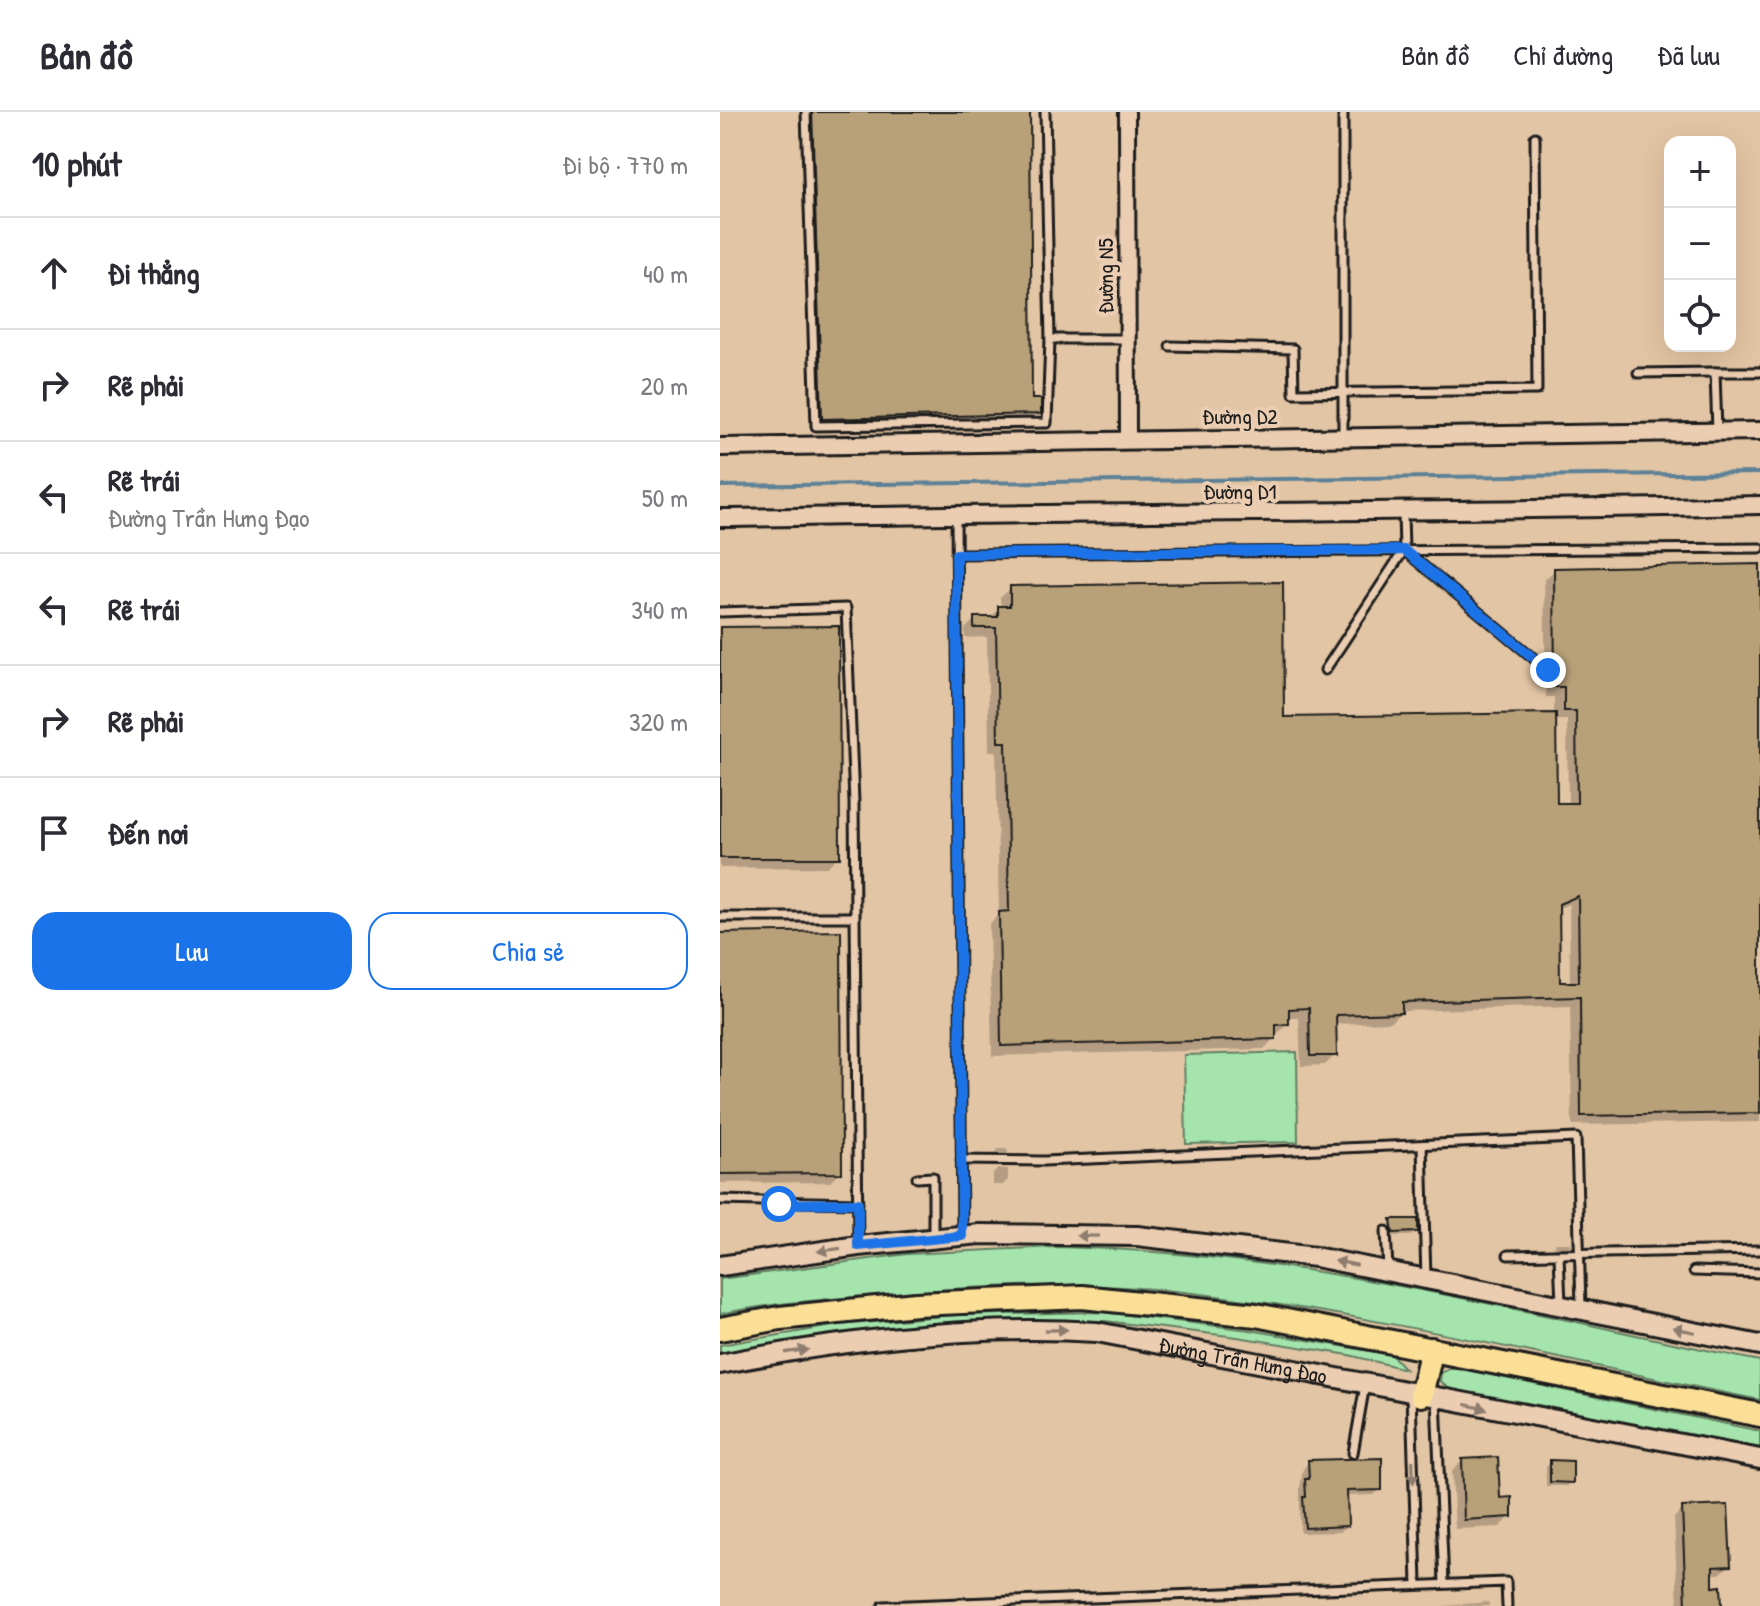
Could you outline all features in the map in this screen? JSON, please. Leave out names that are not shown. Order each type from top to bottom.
[{"type":"highway","name":"Đường Trần Hưng Đạo","points":[[720,1329],[780,1318],[916,1304],[1082,1297],[1256,1315],[1760,1415]]},
{"type":"highway","points":[[1423,1396],[1432,1349]]},
{"type":"main road","points":[[720,1266],[933,1238],[1137,1236],[1315,1257],[1760,1345]]},
{"type":"main road","name":"Đường Trần Hưng Đạo","points":[[720,1364],[904,1338],[1070,1330],[1121,1336],[1760,1459]]},
{"type":"street","name":"Đường N5","points":[[1127,112],[1128,439]]},
{"type":"street","name":"Đường D2","points":[[720,447],[1760,431]]},
{"type":"street","name":"Đường D1","points":[[720,518],[1403,513],[1760,505]]},
{"type":"lane","points":[[806,112],[816,426],[1047,423],[1050,339],[1045,112]]},
{"type":"lane","points":[[1343,112],[1343,437]]},
{"type":"lane","points":[[1170,346],[1293,349],[1294,393],[1537,390],[1535,137]]},
{"type":"lane","points":[[1050,339],[1127,339]]},
{"type":"lane","points":[[1715,372],[1717,432]]},
{"type":"lane","points":[[1638,373],[1760,372]]},
{"type":"lane","points":[[1325,670],[1404,550],[1403,513]]},
{"type":"lane","points":[[956,514],[962,1236]]},
{"type":"lane","points":[[956,554],[1760,548]]},
{"type":"lane","points":[[1404,550],[1548,670]]},
{"type":"lane","points":[[720,612],[846,608],[858,1246]]},
{"type":"lane","points":[[720,917],[854,917]]},
{"type":"lane","points":[[961,1160],[1044,1161],[1576,1138],[1581,1309]]},
{"type":"lane","points":[[1422,1145],[1426,1278]]},
{"type":"lane","points":[[917,1178],[933,1177],[933,1238]]},
{"type":"lane","points":[[720,1200],[858,1203]]},
{"type":"lane","points":[[1386,1231],[1389,1271]]},
{"type":"lane","points":[[1508,1255],[1760,1250]]},
{"type":"lane","points":[[1559,1255],[1561,1305]]},
{"type":"lane","points":[[1694,1271],[1760,1273]]},
{"type":"lane","points":[[1353,1453],[1365,1385]]},
{"type":"lane","points":[[1423,1396],[1444,1583]]},
{"type":"lane","points":[[1417,1584],[1423,1396]]},
{"type":"lane","points":[[883,1606],[1506,1582],[1507,1606]]},
{"type":"green space","points":[[1297,1052],[1298,1142],[1186,1144],[1184,1055]]},
{"type":"green space","points":[[1055,1247],[1144,1251],[1321,1272],[1497,1305],[1760,1361],[1760,1400],[1401,1326],[1256,1301],[1144,1288],[1064,1285],[944,1289],[792,1303],[720,1314],[720,1279],[907,1254]]},
{"type":"green space","points":[[1102,1312],[1250,1330],[1392,1355],[1405,1369],[1349,1355],[1237,1337],[1105,1321],[941,1324],[800,1339],[720,1353],[720,1345],[839,1325],[954,1315]]},
{"type":"green space","points":[[1453,1367],[1760,1431],[1760,1448],[1450,1390],[1440,1381],[1441,1373]]},
{"type":"building","points":[[812,112],[1030,112],[1032,399],[1041,399],[1041,414],[822,419]]},
{"type":"building","points":[[1760,564],[1760,1113],[1581,1116],[1580,997],[1402,1002],[1402,1013],[1336,1015],[1337,1056],[1310,1056],[1309,1008],[1289,1009],[1289,1024],[1276,1025],[1276,1039],[1001,1046],[999,912],[1009,911],[1006,742],[998,742],[996,628],[974,628],[974,617],[998,617],[998,606],[1010,606],[1010,586],[1283,582],[1284,717],[1556,713],[1557,803],[1577,803],[1576,711],[1564,711],[1564,687],[1555,687],[1554,568]],"holes":[[[1578,896],[1579,982],[1560,982],[1559,904]]]},
{"type":"building","points":[[839,626],[840,858],[720,858],[720,627]]},
{"type":"building","points":[[841,931],[842,1173],[720,1174],[720,933]]},
{"type":"building","points":[[1391,1219],[1418,1219],[1418,1232],[1393,1233]]},
{"type":"building","points":[[1498,1457],[1500,1498],[1512,1497],[1512,1517],[1464,1520],[1462,1459]]},
{"type":"building","points":[[1382,1458],[1382,1490],[1347,1491],[1348,1526],[1305,1528],[1303,1497],[1306,1497],[1305,1479],[1309,1479],[1308,1460]]},
{"type":"building","points":[[1550,1460],[1573,1461],[1573,1483],[1550,1482]]},
{"type":"building","points":[[1728,1505],[1731,1566],[1713,1567],[1713,1587],[1721,1586],[1722,1606],[1686,1606],[1682,1507]]},
{"type":"waterway","points":[[720,486],[1760,473]]},
{"type":"route","points":[[779,1204],[858,1203],[858,1246],[962,1236],[956,554],[1404,550],[1548,670]]}]
